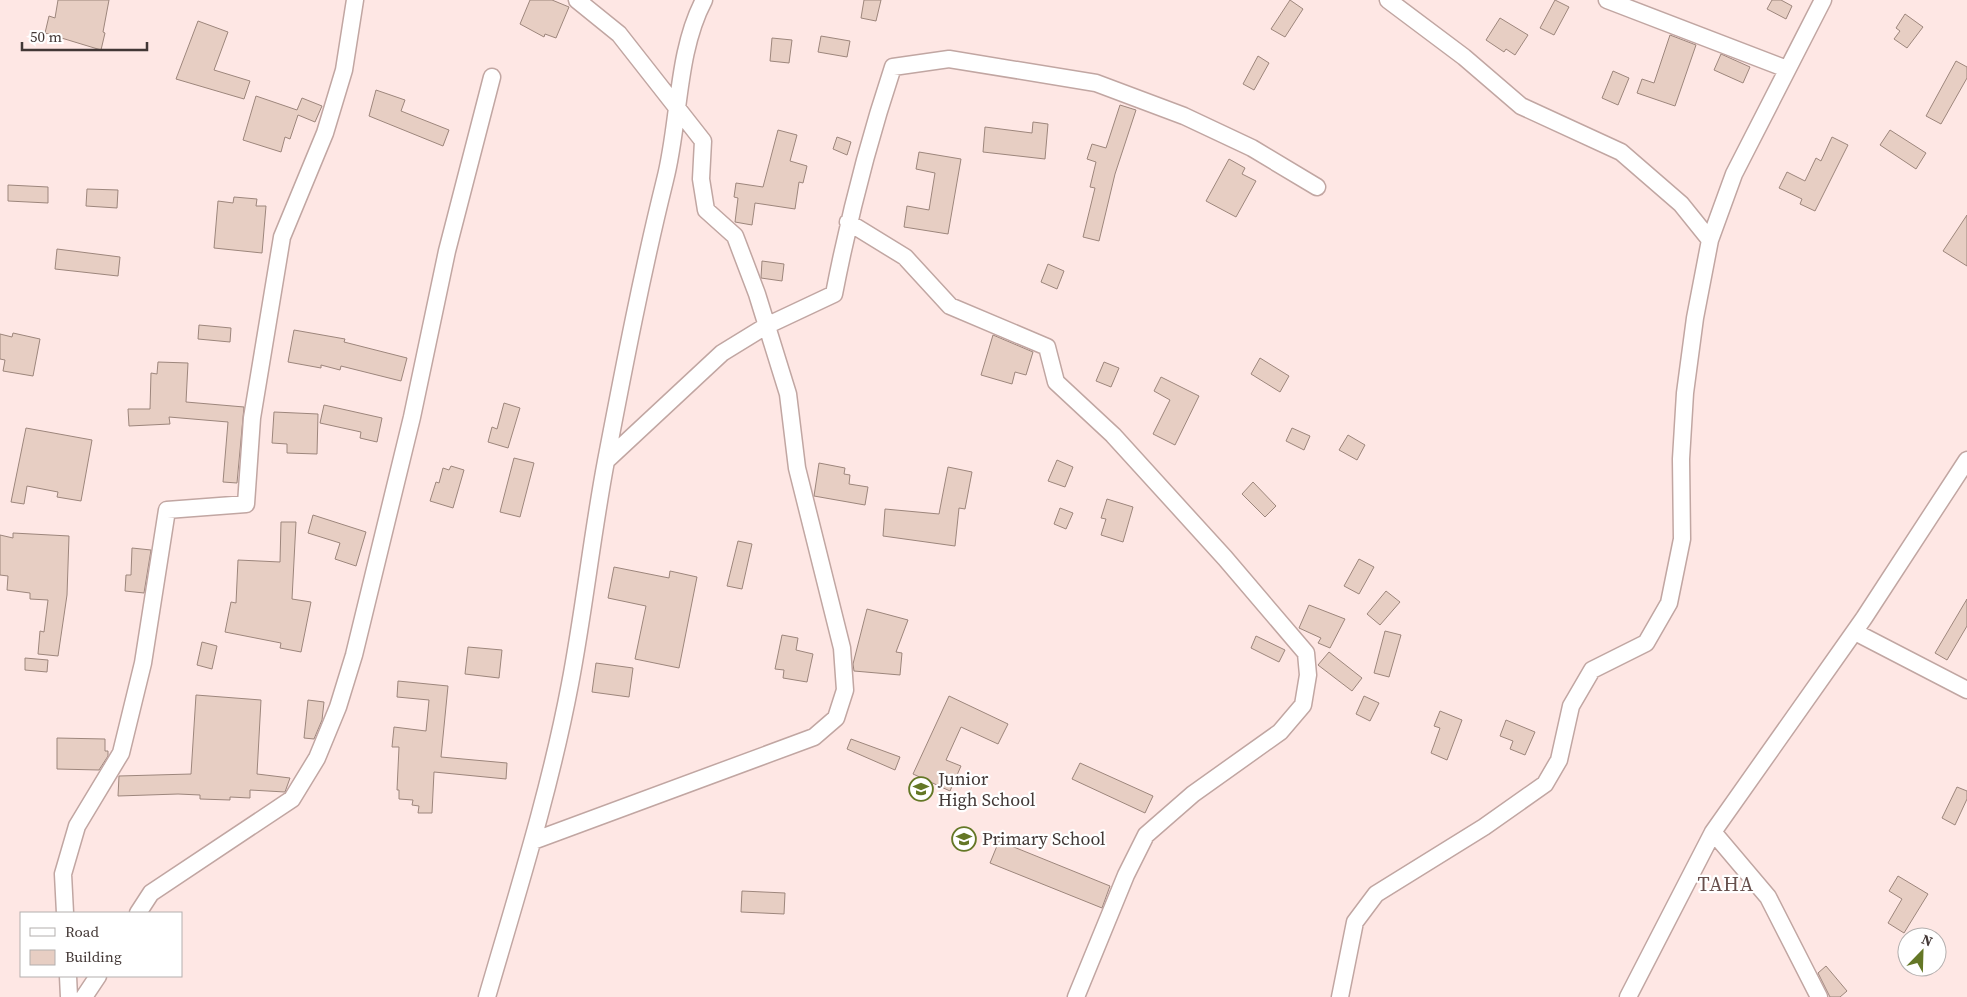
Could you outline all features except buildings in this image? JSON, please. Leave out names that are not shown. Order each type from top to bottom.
[{"type":"street","points":[[65,912],[63,874],[77,826],[121,753],[143,663],[167,510],[246,504],[252,418],[282,237],[325,133],[344,70],[356,0]]},
{"type":"street","points":[[533,841],[814,736],[836,718],[845,690],[842,648],[797,468],[788,394],[757,294],[735,236],[706,210],[700,180],[703,141],[619,34],[577,0]]},
{"type":"street","points":[[486,997],[533,841],[570,685],[606,461],[636,304],[670,162],[677,106],[695,18],[704,0]]},
{"type":"street","points":[[1388,0],[1464,57],[1521,106],[1621,152],[1681,204],[1710,240]]},
{"type":"street","points":[[1607,0],[1786,69]]},
{"type":"street","points":[[1340,997],[1356,922],[1376,894],[1484,828],[1545,784],[1559,760],[1571,706],[1592,670],[1646,643],[1669,603],[1682,539],[1681,459],[1685,393],[1695,318],[1710,240],[1734,174],[1822,0]]},
{"type":"street","points":[[606,461],[722,353],[766,326],[834,294],[848,222],[870,136],[892,67],[949,59],[1096,83],[1184,116],[1252,148],[1317,187]]},
{"type":"street","points":[[139,912],[150,893],[292,799],[317,758],[338,707],[354,655],[412,417],[447,251],[492,77]]},
{"type":"street","points":[[848,222],[905,257],[950,306],[1047,347],[1056,382],[1113,435],[1225,558],[1306,653],[1308,675],[1303,705],[1280,732],[1193,794],[1146,834],[1126,875],[1076,997]]},
{"type":"street","points":[[1628,997],[1713,832],[1855,632],[1967,460]]},
{"type":"street","points":[[1855,632],[1967,690]]},
{"type":"street","points":[[1713,832],[1768,897],[1819,997]]},
{"type":"street","points":[[68,977],[69,997]]},
{"type":"street","points":[[84,997],[97,977]]},
{"type":"place","name":"Junior High School","points":[[921,789]]},
{"type":"place","name":"Primary School","points":[[964,839]]},
{"type":"district","name":"TAHA","points":[[1726,884]]}]
